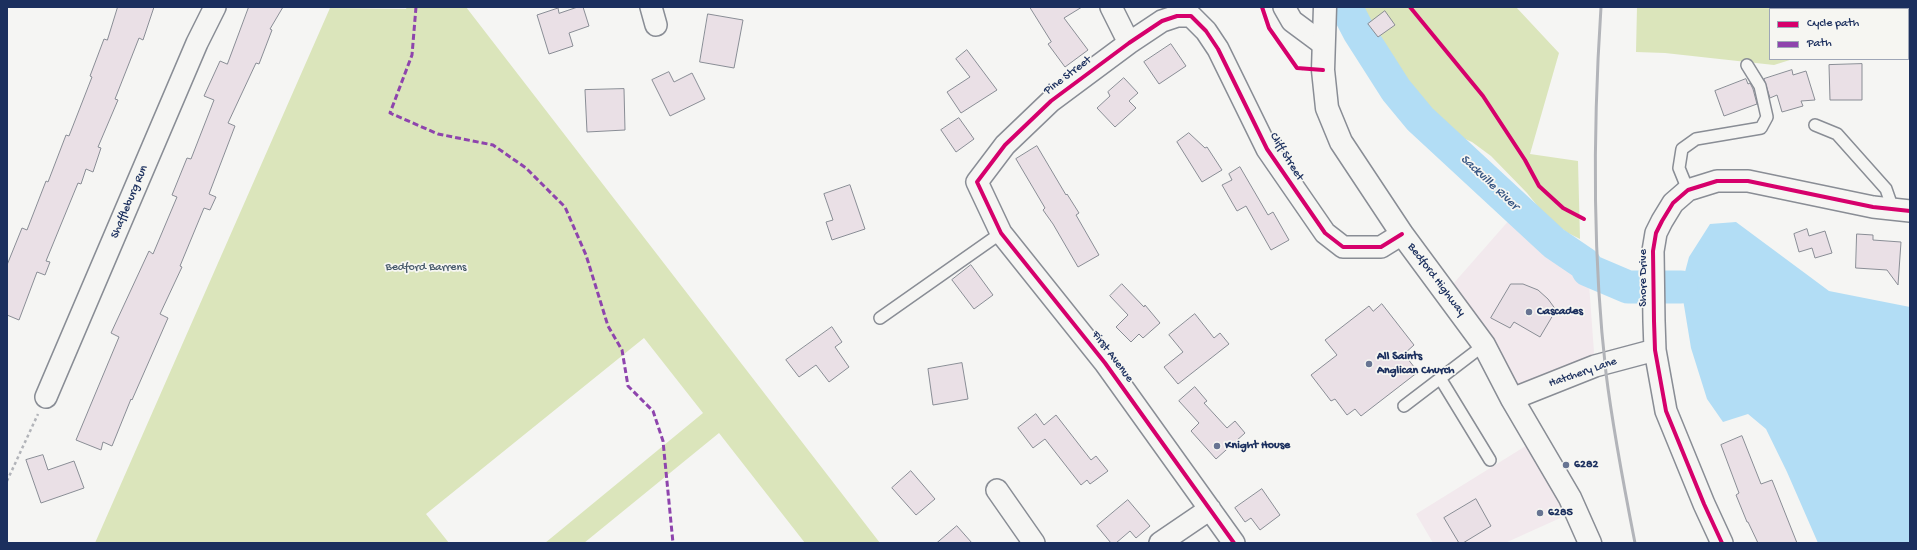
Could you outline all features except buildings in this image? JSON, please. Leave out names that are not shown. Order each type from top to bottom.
[{"type":"main road","name":"Bedford Highway","points":[[1324,14],[1323,70],[1327,108],[1341,142],[1402,234],[1484,345],[1512,399],[1570,498],[1590,543]]},
{"type":"street","name":"Shaffleburg Run","points":[[46,397],[197,43],[215,7]]},
{"type":"street","points":[[1111,7],[1129,43]]},
{"type":"street","points":[[1284,7],[1292,21],[1323,44]]},
{"type":"street","points":[[1289,7],[1304,15],[1324,14]]},
{"type":"street","name":"Pine Street","points":[[977,182],[1005,145],[1051,101],[1129,43],[1162,21],[1177,16],[1191,16]]},
{"type":"street","name":"Cliff Street","points":[[1191,16],[1206,31],[1218,49],[1267,149],[1325,233],[1343,247],[1381,247],[1402,234]]},
{"type":"street","name":"Shore Drive","points":[[1722,543],[1704,504],[1666,411],[1655,350],[1654,321],[1653,251],[1656,233],[1662,221],[1673,203],[1688,190],[1717,181],[1748,181],[1873,207],[1902,210]]},
{"type":"street","name":"First Avenue","points":[[977,182],[1001,233],[1105,364],[1234,543]]},
{"type":"street","name":"Hatchery Lane","points":[[1512,399],[1595,366],[1655,350]]},
{"type":"street","points":[[997,490],[1034,543]]},
{"type":"street","points":[[1160,543],[1210,509]]},
{"type":"lane","points":[[1688,190],[1679,168],[1682,149],[1696,139],[1761,128],[1767,117],[1760,86],[1747,65]]},
{"type":"lane","points":[[1815,125],[1837,134],[1886,189],[1902,210]]},
{"type":"lane","points":[[880,318],[1001,233]]},
{"type":"lane","points":[[1404,406],[1484,345]]},
{"type":"lane","points":[[1440,378],[1490,460]]},
{"type":"path","points":[[1264,14],[1269,28],[1298,68],[1323,70]]},
{"type":"path","points":[[7,481],[46,397]]},
{"type":"shaded area","points":[[1518,210],[1554,243],[1585,264],[1588,270],[1595,366],[1512,399],[1446,292]]},
{"type":"shaded area","points":[[1537,439],[1578,510],[1505,543],[1433,543],[1416,514]]},
{"type":"green space","name":"Bedford Barrens","points":[[407,7],[466,7],[880,543],[805,543],[719,433],[584,543],[545,543],[703,413],[644,338],[426,514],[449,543],[95,543],[330,8],[406,9]]},
{"type":"green space","points":[[1357,7],[1516,7],[1559,53],[1530,154],[1578,161],[1580,239],[1568,233],[1548,219],[1527,193],[1491,156],[1472,142],[1442,129],[1406,103],[1399,91],[1391,85],[1394,80],[1392,74],[1359,19]]},
{"type":"green space","points":[[1637,7],[1910,7],[1910,18],[1909,8],[1769,8],[1769,60],[1790,60],[1774,65],[1665,53],[1636,52]]},
{"type":"water","points":[[1736,222],[1829,291],[1910,307],[1910,543],[1818,543],[1787,472],[1766,429],[1748,414],[1723,422],[1707,399],[1691,348],[1681,287],[1689,257],[1710,224]]},
{"type":"waterway","name":"Sackville River","points":[[1346,7],[1359,32],[1396,90],[1420,119],[1554,243],[1585,264],[1588,270],[1628,287],[1681,287]]},
{"type":"railway","points":[[1601,7],[1595,144],[1598,282],[1606,373],[1619,458],[1635,543]]},
{"type":"marked path","points":[[416,7],[412,55],[390,113],[438,134],[493,145],[526,168],[565,207],[586,255],[608,326],[622,350],[628,386],[653,411],[663,441],[673,543]]},
{"type":"cycle path","points":[[1262,7],[1269,28],[1297,68],[1323,70]]},
{"type":"cycle path","points":[[1410,7],[1483,96],[1525,160],[1539,186],[1563,208],[1584,219]]},
{"type":"cycle path","points":[[1234,543],[1105,363],[1001,233],[977,182],[1005,145],[1051,101],[1129,43],[1162,21],[1177,16],[1191,16],[1206,31],[1218,49],[1267,149],[1325,233],[1343,247],[1381,247],[1402,234]]},
{"type":"cycle path","points":[[1722,543],[1704,504],[1666,411],[1655,350],[1654,321],[1653,251],[1656,233],[1662,221],[1673,203],[1688,190],[1717,181],[1748,181],[1873,207],[1910,211]]},
{"type":"place","name":"Cascades","points":[[1529,312]]},
{"type":"place","name":"All Saints Anglican Church","points":[[1369,364]]},
{"type":"place","name":"Knight House","points":[[1217,446]]},
{"type":"place","name":"6282","points":[[1566,465]]},
{"type":"place","name":"6285","points":[[1540,513]]}]
